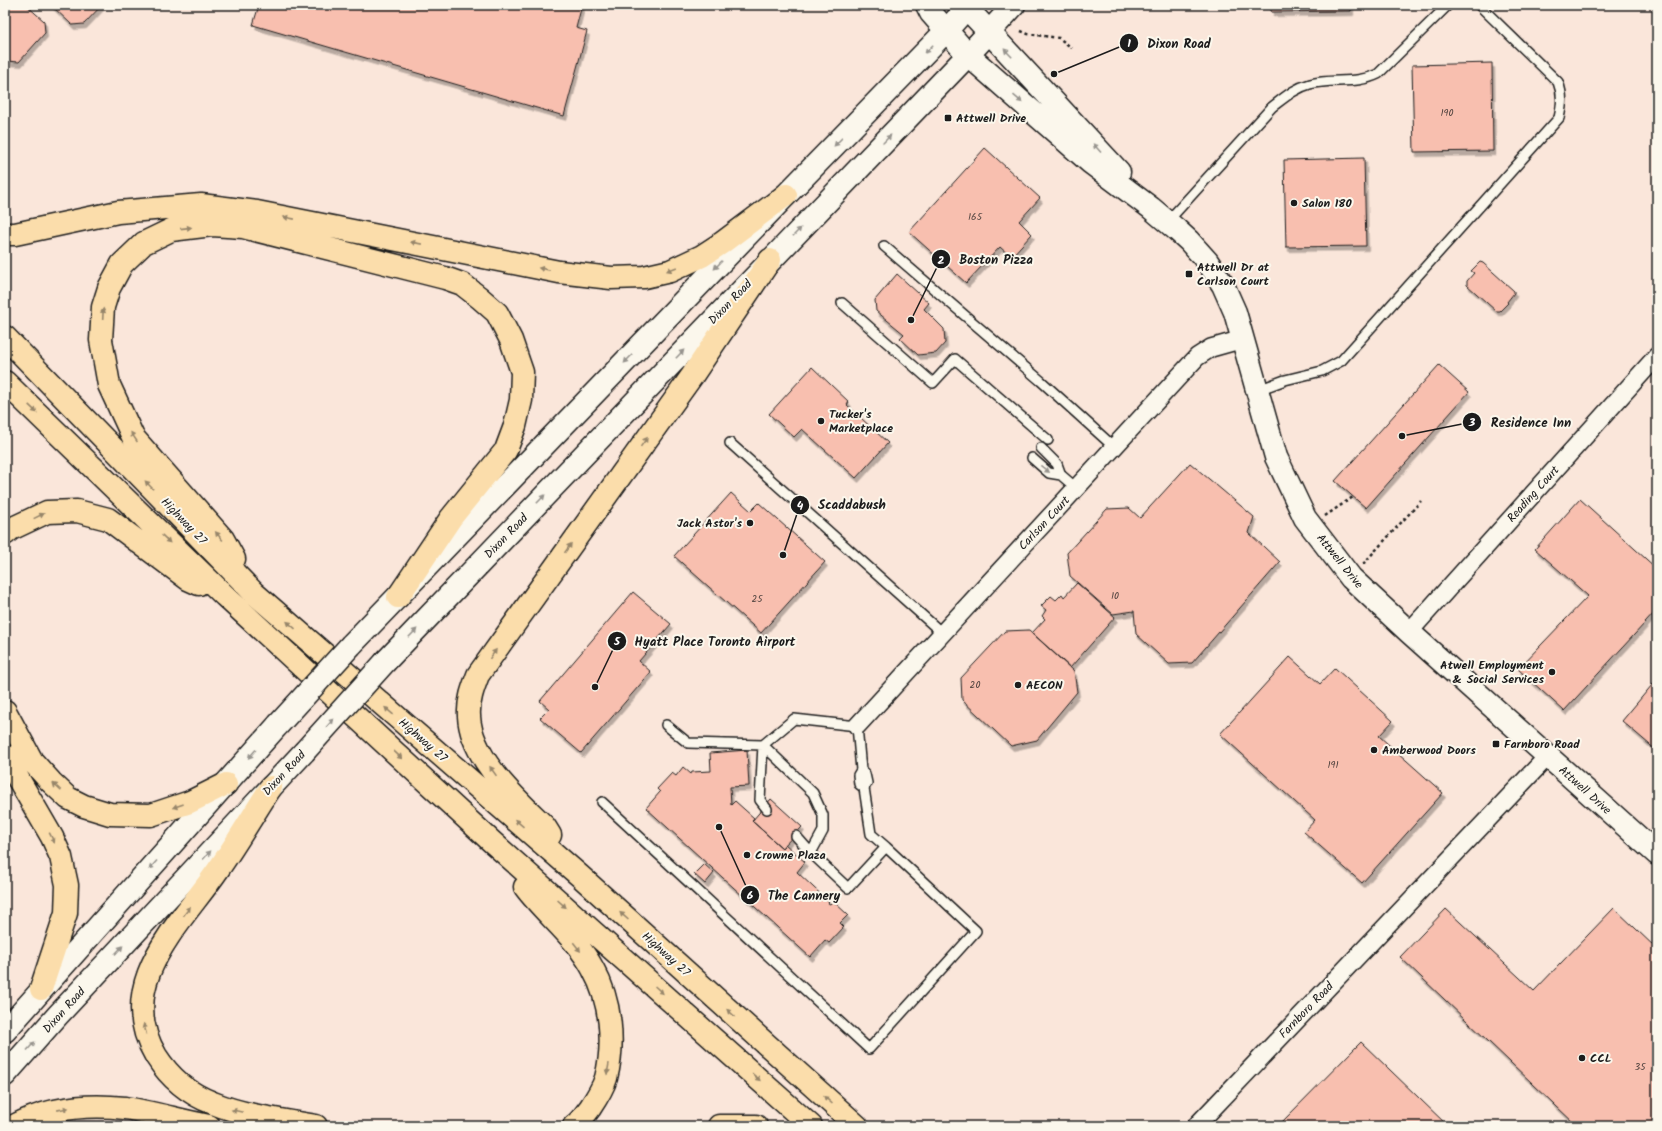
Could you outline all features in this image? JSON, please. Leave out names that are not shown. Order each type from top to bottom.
[{"type":"main road","name":"Attwell Drive","points":[[926,5],[968,55],[1091,163],[1159,215],[1188,241],[1207,261],[1223,285],[1235,312],[1276,457],[1305,518],[1351,578],[1409,632],[1657,854]]},
{"type":"main road","name":"Dixon Road","points":[[5,1075],[64,1009],[304,752],[386,661],[968,55],[1014,5]]},
{"type":"main road","name":"Attwell Drive","points":[[967,6],[988,32],[1082,130],[1159,215]]},
{"type":"main road","points":[[5,1031],[41,989],[351,645],[947,30],[967,6]]},
{"type":"main road","points":[[5,234],[15,234],[118,212],[200,205],[257,212],[559,272],[611,278],[644,277],[670,271],[702,256],[722,243],[786,195]]},
{"type":"main road","points":[[254,593],[223,539],[133,438],[109,385],[101,340],[103,307],[109,288],[122,264],[144,243],[171,230],[212,225],[243,227],[445,278],[462,284],[497,314],[511,340],[522,372],[521,400],[515,426],[506,450],[451,518],[398,597]]},
{"type":"main road","points":[[580,876],[545,827],[503,785],[478,750],[472,734],[469,717],[470,696],[478,675],[692,376],[770,260]]},
{"type":"main road","name":"Highway 27","points":[[5,337],[254,593],[580,876],[857,1126]]},
{"type":"main road","name":"Highway 27","points":[[5,382],[225,596],[491,841],[811,1126]]},
{"type":"main road","points":[[5,534],[11,529],[47,512],[77,511],[108,519],[188,578],[225,596]]},
{"type":"main road","points":[[5,711],[32,761],[68,798],[84,806],[110,814],[151,815],[190,802],[226,784]]},
{"type":"main road","points":[[5,756],[52,837],[61,857],[66,885],[66,913],[41,989]]},
{"type":"main road","points":[[270,787],[217,872],[163,944],[153,964],[142,996],[142,1015],[151,1046],[159,1060],[169,1074],[196,1096],[233,1110],[316,1126]]},
{"type":"main road","points":[[491,841],[527,889],[579,948],[593,969],[602,992],[610,1021],[611,1048],[606,1080],[580,1122],[574,1126]]},
{"type":"main road","points":[[14,1126],[27,1119],[66,1108],[98,1106],[126,1108],[209,1126]]},
{"type":"main road","points":[[719,1126],[756,1126]]},
{"type":"street","name":"Carlson Court","points":[[857,726],[1197,357],[1210,348],[1243,339]]},
{"type":"street","name":"Reading Court","points":[[1409,632],[1657,356]]},
{"type":"street","name":"Farnboro Road","points":[[1196,1126],[1548,756]]},
{"type":"lane","points":[[1159,215],[1272,107],[1287,95],[1310,84],[1356,81],[1368,79],[1378,74],[1448,5]]},
{"type":"lane","points":[[1258,390],[1285,380],[1322,371],[1341,360],[1559,118],[1562,108],[1562,94],[1558,82],[1480,5]]},
{"type":"lane","points":[[884,246],[1041,381],[1114,447]]},
{"type":"lane","points":[[842,303],[933,383],[955,359],[1048,440]]},
{"type":"lane","points":[[730,443],[942,633]]},
{"type":"lane","points":[[1041,448],[1057,464],[1061,475],[1076,488]]},
{"type":"lane","points":[[1032,458],[1049,473],[1061,475]]},
{"type":"lane","points":[[602,802],[869,1049],[976,931],[871,834],[864,788],[867,784],[865,774],[861,770],[857,726],[794,719],[763,745],[688,743],[666,725]]},
{"type":"lane","points":[[763,745],[760,800],[767,809]]},
{"type":"lane","points":[[763,745],[813,793],[823,815],[823,831],[811,853]]},
{"type":"lane","points":[[796,836],[811,853],[848,888],[886,847]]},
{"type":"path","points":[[1021,31],[1028,34],[1059,38],[1072,48]]},
{"type":"path","points":[[1311,525],[1353,497]]},
{"type":"path","points":[[1351,578],[1421,501]]},
{"type":"building","points":[[5,5],[26,5],[44,21],[45,33],[19,62],[7,61],[5,59]]},
{"type":"building","points":[[51,5],[102,5],[84,24],[72,25]]},
{"type":"building","points":[[259,5],[582,5],[576,28],[587,31],[564,116],[253,25]]},
{"type":"building","points":[[1271,5],[1351,5],[1351,11],[1271,12]]},
{"type":"building","points":[[1492,63],[1493,151],[1414,152],[1412,65]]},
{"type":"building","points":[[985,148],[1040,198],[1019,221],[1032,234],[1011,257],[1000,247],[966,283],[909,232]]},
{"type":"building","points":[[1364,158],[1366,246],[1286,247],[1284,160]]},
{"type":"building","points":[[1480,262],[1514,291],[1507,302],[1508,303],[1500,311],[1496,311],[1467,285],[1467,281],[1474,273],[1471,271]]},
{"type":"building","points":[[897,274],[929,303],[924,309],[944,329],[945,343],[936,353],[918,355],[900,338],[904,334],[876,311],[875,300]]},
{"type":"building","points":[[1439,365],[1469,392],[1366,508],[1335,481]]},
{"type":"building","name":"Tucker's Marketplace","points":[[812,367],[849,402],[847,405],[888,443],[856,478],[802,429],[794,437],[769,414]]},
{"type":"building","points":[[1190,463],[1254,517],[1249,533],[1280,562],[1192,663],[1169,664],[1136,634],[1134,611],[1113,614],[1070,576],[1067,553],[1107,509],[1129,508],[1140,518]]},
{"type":"building","points":[[731,493],[751,511],[759,503],[825,562],[761,633],[674,556]]},
{"type":"building","points":[[1580,499],[1657,569],[1657,610],[1564,711],[1518,669],[1588,596],[1535,549]]},
{"type":"building","points":[[1077,583],[1115,617],[1070,668],[1032,633],[1045,619],[1042,616],[1046,610],[1041,606],[1051,596],[1056,600],[1062,594],[1064,597]]},
{"type":"building","points":[[633,592],[671,624],[639,661],[651,672],[581,753],[540,718],[549,709],[540,701]]},
{"type":"building","name":"AECON","points":[[1029,630],[1074,671],[1077,692],[1037,740],[1011,746],[962,700],[961,678],[1005,631]]},
{"type":"building","points":[[1290,657],[1320,684],[1335,668],[1393,721],[1379,736],[1443,793],[1362,883],[1304,832],[1315,820],[1220,734]]},
{"type":"building","points":[[1657,679],[1657,751],[1622,721]]},
{"type":"building","name":"Crowne Plaza","points":[[747,750],[749,786],[730,787],[731,805],[735,801],[754,818],[752,821],[782,848],[785,844],[805,862],[797,872],[829,902],[828,903],[830,904],[833,901],[848,915],[840,923],[844,927],[829,943],[825,940],[810,957],[646,808],[660,792],[657,789],[672,773],[676,776],[683,767],[691,774],[692,772],[711,771],[710,753]]},
{"type":"building","points":[[771,799],[802,827],[782,848],[752,821]]},
{"type":"building","points":[[704,864],[714,873],[705,884],[694,874]]},
{"type":"building","name":"CCL","points":[[1614,908],[1657,949],[1657,1126],[1577,1126],[1400,957],[1446,909],[1534,991]]},
{"type":"building","points":[[1361,1042],[1448,1126],[1278,1126]]},
{"type":"place","name":"Dixon Road","points":[[1054,74]]},
{"type":"place","name":"Attwell Drive","points":[[948,118]]},
{"type":"place","name":"Salon 180","points":[[1294,203]]},
{"type":"place","name":"Attwell Dr at Carlson Court","points":[[1189,274]]},
{"type":"place","name":"Boston Pizza","points":[[911,320]]},
{"type":"place","name":"Tucker's Marketplace","points":[[821,421]]},
{"type":"place","name":"Residence Inn","points":[[1402,436]]},
{"type":"place","name":"Jack Astor's","points":[[750,523]]},
{"type":"place","name":"Scaddabush","points":[[783,555]]},
{"type":"place","name":"Atwell Employment & Social Services","points":[[1552,672]]},
{"type":"place","name":"AECON","points":[[1018,685]]},
{"type":"place","name":"Hyatt Place Toronto Airport","points":[[595,687]]},
{"type":"place","name":"Farnboro Road","points":[[1496,744]]},
{"type":"place","name":"Amberwood Doors","points":[[1374,750]]},
{"type":"place","name":"The Cannery","points":[[719,827]]},
{"type":"place","name":"Crowne Plaza","points":[[747,855]]},
{"type":"place","name":"CCL","points":[[1582,1058]]}]
